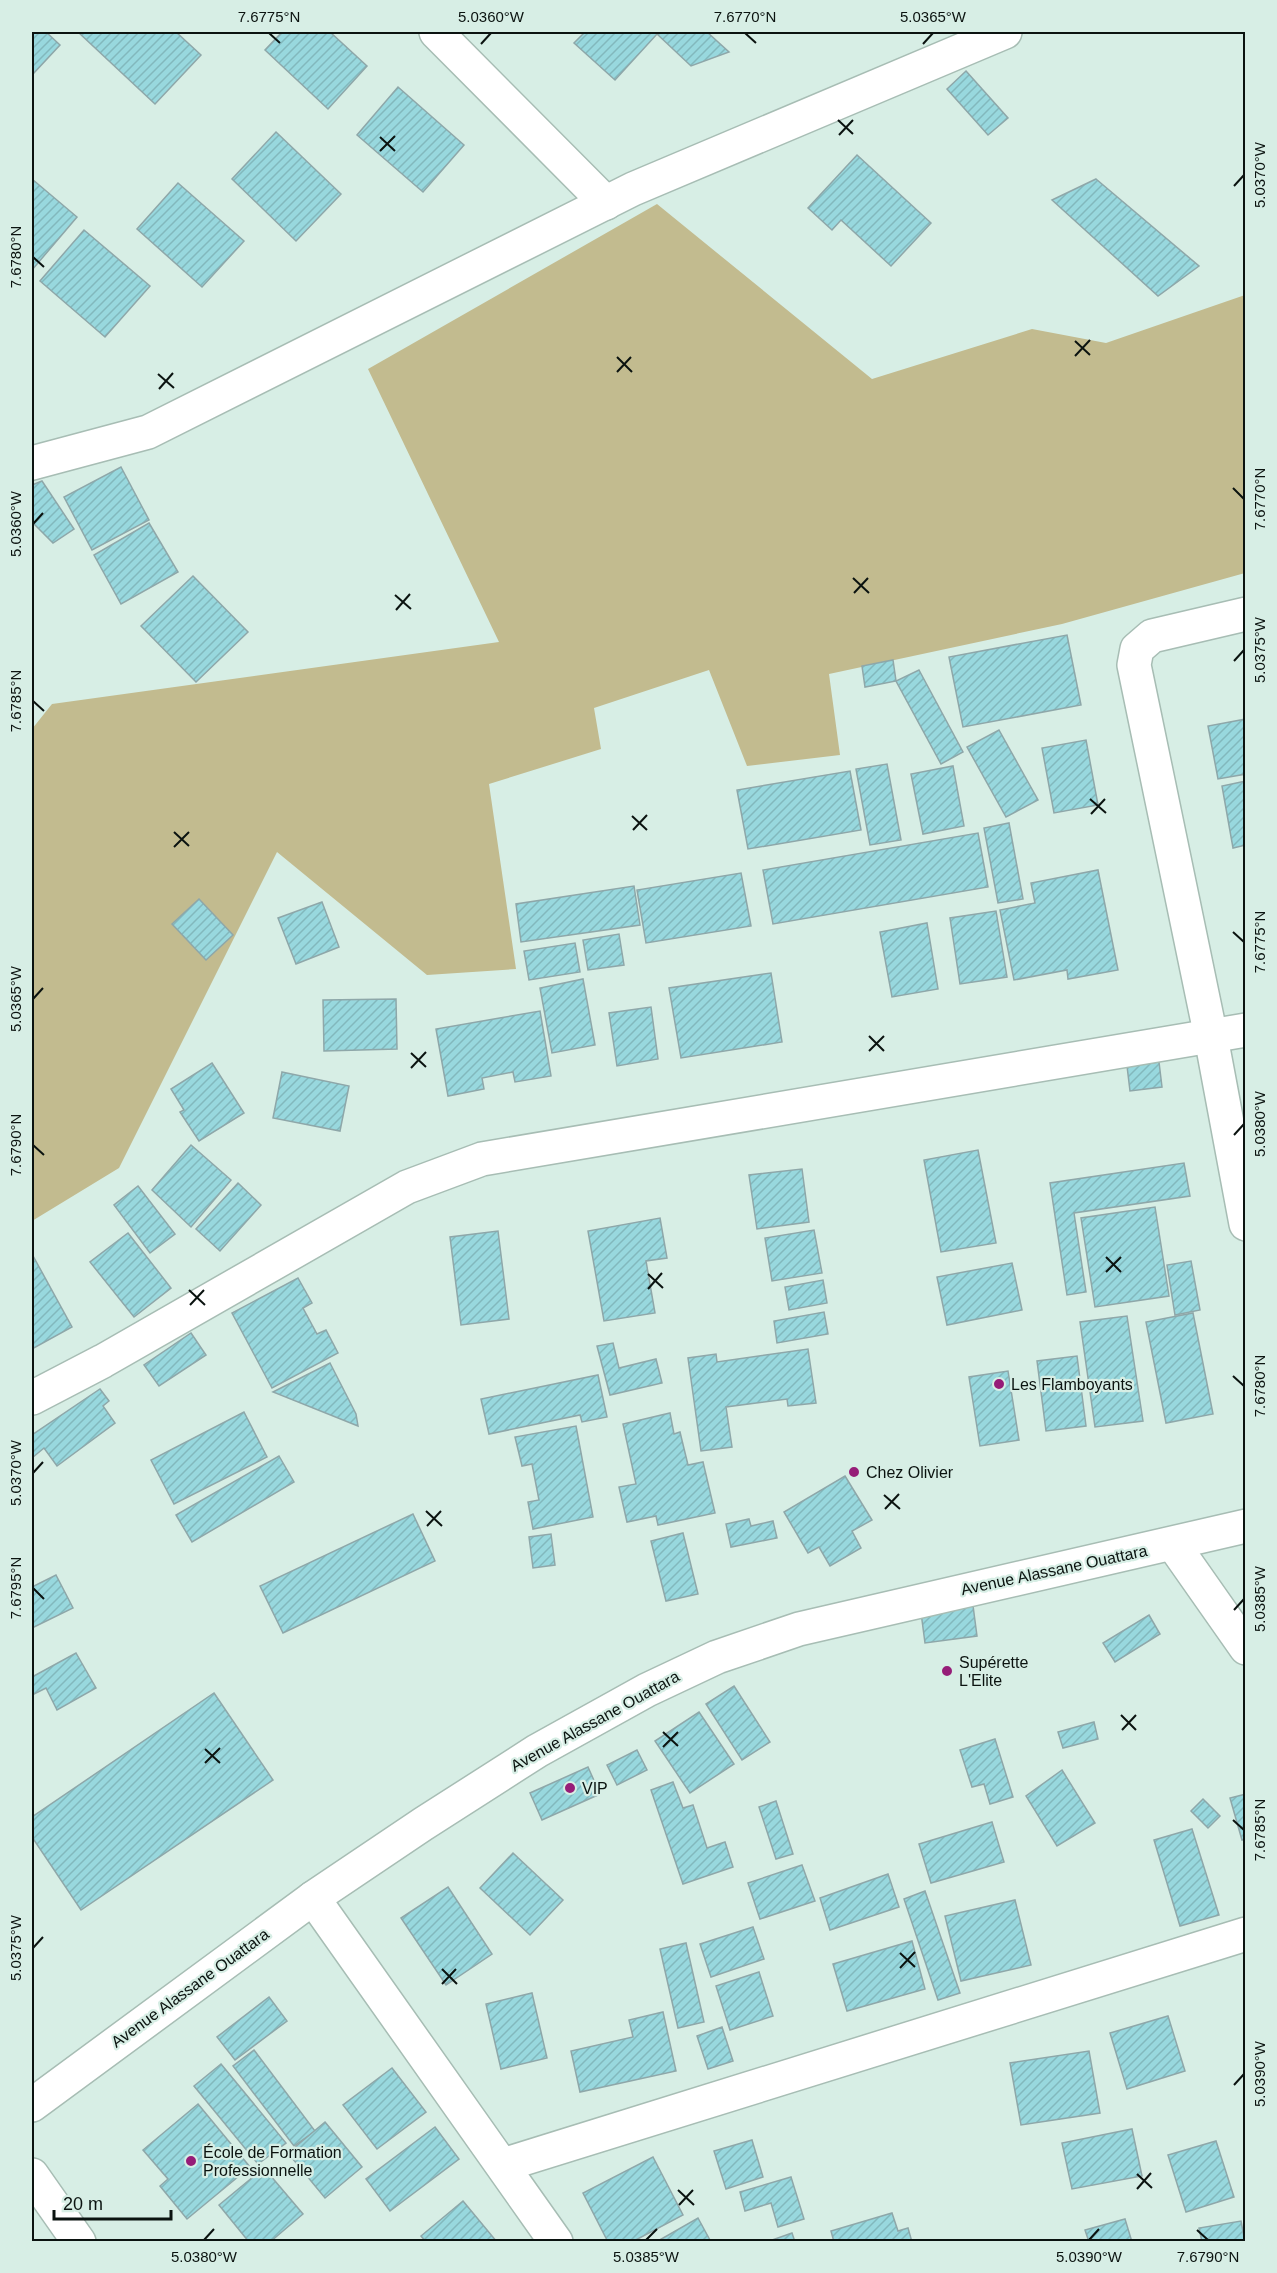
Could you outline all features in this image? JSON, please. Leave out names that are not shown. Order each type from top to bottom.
[{"type":"street","points":[[436,32],[606,203]]},
{"type":"street","points":[[32,463],[148,432],[644,184],[1005,32]]},
{"type":"street","points":[[1245,614],[1152,636],[1137,649],[1134,664],[1211,1037],[1245,1224]]},
{"type":"street","points":[[32,1398],[103,1361],[407,1187],[482,1159],[1245,1030]]},
{"type":"street","name":"Avenue Alassane Ouattara","points":[[32,2105],[313,1898],[537,1751],[647,1690],[717,1657],[799,1629],[1245,1526]]},
{"type":"street","points":[[1173,1544],[1245,1648]]},
{"type":"street","points":[[313,1898],[556,2241]]},
{"type":"street","points":[[503,2165],[1245,1934]]},
{"type":"street","points":[[32,2175],[79,2241]]},
{"type":"shaded area","points":[[657,204],[872,379],[1032,329],[1106,343],[1245,295],[1245,573],[1062,624],[829,674],[840,755],[747,766],[709,670],[594,708],[601,749],[489,784],[516,969],[427,975],[277,852],[119,1168],[32,1221],[32,729],[52,704],[499,642],[368,369]]},
{"type":"building","points":[[32,32],[46,32],[60,45],[32,75]]},
{"type":"building","points":[[78,32],[176,32],[201,55],[155,104]]},
{"type":"building","points":[[282,32],[330,32],[367,66],[328,109],[265,50]]},
{"type":"building","points":[[585,32],[707,32],[729,52],[691,66],[657,34],[615,80],[574,43]]},
{"type":"building","points":[[966,71],[1008,118],[988,135],[947,89]]},
{"type":"building","points":[[398,87],[464,145],[423,192],[357,135]]},
{"type":"building","points":[[276,132],[341,194],[296,241],[232,179]]},
{"type":"building","points":[[857,155],[931,223],[891,266],[841,220],[832,230],[808,208]]},
{"type":"building","points":[[32,179],[77,217],[32,270]]},
{"type":"building","points":[[1096,179],[1199,266],[1158,296],[1052,200]]},
{"type":"building","points":[[178,183],[244,241],[202,287],[137,229]]},
{"type":"building","points":[[84,230],[150,286],[105,337],[40,281]]},
{"type":"building","points":[[121,467],[149,520],[92,550],[64,497]]},
{"type":"building","points":[[42,481],[74,529],[53,543],[32,522],[32,485]]},
{"type":"building","points":[[149,523],[178,572],[121,604],[94,555]]},
{"type":"building","points":[[193,576],[248,632],[196,682],[141,626]]},
{"type":"building","points":[[1067,635],[1081,705],[963,727],[949,657]]},
{"type":"building","points":[[893,660],[896,681],[865,687],[862,666]]},
{"type":"building","points":[[919,670],[963,752],[941,764],[896,681]]},
{"type":"building","points":[[1246,719],[1246,774],[1218,779],[1208,726]]},
{"type":"building","points":[[999,730],[1038,800],[1006,817],[967,747]]},
{"type":"building","points":[[1086,740],[1098,805],[1054,813],[1042,748]]},
{"type":"building","points":[[887,764],[901,840],[870,845],[856,769]]},
{"type":"building","points":[[953,766],[964,826],[923,834],[911,774]]},
{"type":"building","points":[[850,771],[861,830],[748,849],[737,790]]},
{"type":"building","points":[[1246,781],[1246,845],[1233,848],[1222,786]]},
{"type":"building","points":[[1009,823],[1023,899],[998,903],[984,828]]},
{"type":"building","points":[[978,833],[988,887],[773,924],[763,870]]},
{"type":"building","points":[[1098,870],[1118,970],[1068,979],[1067,970],[1014,980],[1000,910],[1035,903],[1031,883]]},
{"type":"building","points":[[741,873],[751,926],[646,943],[637,890]]},
{"type":"building","points":[[634,886],[640,925],[521,942],[516,904]]},
{"type":"building","points":[[199,899],[233,935],[206,960],[172,924]]},
{"type":"building","points":[[322,902],[339,947],[296,964],[278,918]]},
{"type":"building","points":[[996,911],[1007,977],[960,984],[950,918]]},
{"type":"building","points":[[927,923],[938,989],[892,997],[880,932]]},
{"type":"building","points":[[619,934],[624,965],[588,970],[583,940]]},
{"type":"building","points":[[575,943],[580,972],[529,980],[524,951]]},
{"type":"building","points":[[771,973],[782,1042],[681,1058],[669,988]]},
{"type":"building","points":[[583,979],[595,1045],[552,1053],[540,988]]},
{"type":"building","points":[[396,999],[397,1049],[324,1051],[323,1000]]},
{"type":"building","points":[[651,1007],[658,1059],[617,1066],[609,1013]]},
{"type":"building","points":[[540,1011],[551,1076],[515,1082],[513,1072],[482,1078],[484,1089],[448,1096],[436,1029]]},
{"type":"building","points":[[1159,1062],[1162,1087],[1130,1091],[1127,1066]]},
{"type":"building","points":[[212,1063],[244,1113],[199,1141],[180,1112],[184,1110],[171,1089]]},
{"type":"building","points":[[282,1072],[349,1086],[340,1131],[273,1118]]},
{"type":"building","points":[[191,1145],[231,1180],[191,1227],[152,1190]]},
{"type":"building","points":[[978,1150],[996,1243],[941,1252],[924,1160]]},
{"type":"building","points":[[1184,1163],[1190,1196],[1074,1213],[1086,1292],[1067,1295],[1050,1183]]},
{"type":"building","points":[[802,1169],[809,1222],[757,1229],[749,1175]]},
{"type":"building","points":[[238,1183],[261,1205],[220,1251],[196,1229]]},
{"type":"building","points":[[138,1186],[175,1234],[150,1253],[114,1205]]},
{"type":"building","points":[[1155,1207],[1169,1296],[1095,1307],[1081,1218]]},
{"type":"building","points":[[660,1218],[667,1258],[646,1261],[655,1313],[604,1321],[588,1231]]},
{"type":"building","points":[[814,1230],[822,1273],[772,1281],[765,1238]]},
{"type":"building","points":[[498,1231],[509,1319],[461,1325],[450,1237]]},
{"type":"building","points":[[128,1233],[171,1288],[134,1317],[90,1262]]},
{"type":"building","points":[[32,1254],[72,1327],[32,1349]]},
{"type":"building","points":[[1191,1261],[1200,1310],[1175,1315],[1167,1265]]},
{"type":"building","points":[[1012,1263],[1022,1310],[947,1325],[937,1277]]},
{"type":"building","points":[[298,1278],[312,1303],[303,1308],[317,1334],[326,1330],[338,1353],[272,1388],[232,1313]]},
{"type":"building","points":[[823,1280],[827,1303],[789,1310],[785,1287]]},
{"type":"building","points":[[824,1312],[828,1334],[777,1343],[774,1321]]},
{"type":"building","points":[[1193,1313],[1213,1414],[1166,1423],[1146,1322]]},
{"type":"building","points":[[1127,1316],[1143,1421],[1095,1427],[1080,1322]]},
{"type":"building","points":[[191,1333],[206,1355],[159,1386],[144,1365]]},
{"type":"building","points":[[613,1343],[619,1368],[656,1359],[662,1383],[610,1395],[597,1346]]},
{"type":"building","points":[[808,1349],[816,1403],[788,1406],[787,1399],[726,1407],[732,1447],[701,1451],[688,1358],[716,1354],[717,1362]]},
{"type":"building","points":[[1077,1356],[1086,1426],[1046,1431],[1037,1361]]},
{"type":"building","points":[[330,1363],[356,1414],[358,1426],[273,1392]]},
{"type":"building","points":[[1008,1371],[1019,1440],[980,1446],[969,1377]]},
{"type":"building","points":[[598,1375],[607,1417],[582,1422],[580,1415],[489,1434],[481,1399]]},
{"type":"building","points":[[100,1389],[109,1401],[103,1406],[115,1423],[57,1466],[44,1448],[32,1458],[32,1435]]},
{"type":"building","points":[[244,1412],[267,1457],[174,1504],[151,1460]]},
{"type":"building","points":[[670,1413],[674,1434],[680,1432],[688,1465],[703,1462],[715,1513],[658,1525],[656,1516],[627,1522],[619,1487],[636,1484],[623,1424]]},
{"type":"building","points":[[576,1426],[593,1517],[533,1529],[528,1502],[539,1500],[532,1464],[522,1466],[515,1437]]},
{"type":"building","points":[[279,1456],[294,1482],[192,1542],[176,1515]]},
{"type":"building","points":[[845,1476],[872,1520],[852,1531],[861,1548],[830,1566],[819,1547],[808,1553],[784,1512]]},
{"type":"building","points":[[413,1514],[435,1561],[283,1633],[260,1586]]},
{"type":"building","points":[[749,1519],[751,1526],[773,1521],[777,1538],[731,1547],[726,1524]]},
{"type":"building","points":[[683,1533],[698,1594],[666,1601],[651,1541]]},
{"type":"building","points":[[551,1534],[555,1565],[533,1568],[529,1537]]},
{"type":"building","points":[[56,1575],[73,1608],[32,1628],[32,1587]]},
{"type":"building","points":[[972,1598],[977,1636],[925,1643],[920,1605]]},
{"type":"building","points":[[1149,1615],[1160,1634],[1115,1662],[1103,1643]]},
{"type":"building","points":[[76,1653],[96,1688],[57,1710],[46,1688],[32,1695],[32,1677]]},
{"type":"building","points":[[734,1686],[770,1742],[742,1760],[706,1704]]},
{"type":"building","points":[[214,1693],[273,1780],[81,1910],[32,1837],[32,1817]]},
{"type":"building","points":[[699,1712],[734,1764],[690,1793],[655,1741]]},
{"type":"building","points":[[1094,1722],[1098,1739],[1063,1748],[1058,1732]]},
{"type":"building","points":[[995,1739],[1013,1797],[990,1804],[984,1784],[972,1787],[960,1750]]},
{"type":"building","points":[[637,1750],[647,1770],[617,1785],[607,1765]]},
{"type":"building","points":[[588,1767],[600,1794],[542,1820],[530,1793]]},
{"type":"building","points":[[1062,1770],[1095,1823],[1057,1846],[1026,1796]]},
{"type":"building","points":[[673,1782],[683,1808],[693,1805],[707,1848],[725,1842],[733,1867],[683,1884],[651,1790]]},
{"type":"building","points":[[1246,1794],[1246,1839],[1242,1840],[1230,1798]]},
{"type":"building","points":[[1203,1799],[1220,1816],[1208,1828],[1191,1811]]},
{"type":"building","points":[[776,1801],[793,1854],[776,1859],[759,1807]]},
{"type":"building","points":[[992,1822],[1004,1862],[931,1883],[919,1844]]},
{"type":"building","points":[[1192,1829],[1219,1915],[1180,1926],[1154,1840]]},
{"type":"building","points":[[513,1853],[563,1900],[530,1935],[480,1888]]},
{"type":"building","points":[[802,1865],[815,1901],[760,1919],[748,1883]]},
{"type":"building","points":[[888,1874],[899,1907],[830,1930],[820,1898]]},
{"type":"building","points":[[448,1887],[492,1954],[446,1985],[401,1918]]},
{"type":"building","points":[[925,1891],[960,1993],[938,2000],[904,1899]]},
{"type":"building","points":[[1015,1900],[1031,1965],[961,1981],[945,1916]]},
{"type":"building","points":[[753,1927],[764,1959],[711,1977],[700,1944]]},
{"type":"building","points":[[912,1941],[925,1989],[847,2011],[833,1964]]},
{"type":"building","points":[[686,1943],[704,2022],[678,2028],[660,1949]]},
{"type":"building","points":[[759,1972],[773,2016],[730,2030],[716,1986]]},
{"type":"building","points":[[532,1993],[547,2058],[501,2069],[486,2004]]},
{"type":"building","points":[[269,1997],[287,2021],[235,2060],[217,2037]]},
{"type":"building","points":[[663,2012],[676,2071],[580,2092],[571,2051],[633,2037],[629,2020]]},
{"type":"building","points":[[1168,2016],[1185,2071],[1127,2089],[1110,2033]]},
{"type":"building","points":[[722,2027],[733,2061],[708,2069],[697,2036]]},
{"type":"building","points":[[254,2050],[315,2131],[294,2146],[233,2066]]},
{"type":"building","points":[[1089,2051],[1100,2113],[1021,2125],[1010,2063]]},
{"type":"building","points":[[221,2064],[286,2143],[258,2164],[194,2086]]},
{"type":"building","points":[[392,2068],[426,2112],[377,2149],[343,2105]]},
{"type":"building","points":[[198,2104],[250,2167],[187,2219],[160,2186],[168,2179],[143,2150]]},
{"type":"building","points":[[325,2122],[362,2167],[325,2198],[288,2153]]},
{"type":"building","points":[[435,2127],[459,2159],[390,2211],[366,2179]]},
{"type":"building","points":[[1132,2129],[1142,2176],[1072,2189],[1062,2143]]},
{"type":"building","points":[[752,2140],[763,2177],[726,2189],[714,2151]]},
{"type":"building","points":[[1216,2141],[1234,2197],[1186,2212],[1168,2155]]},
{"type":"building","points":[[653,2157],[683,2215],[632,2242],[608,2242],[583,2193]]},
{"type":"building","points":[[264,2168],[303,2214],[270,2242],[249,2242],[219,2205]]},
{"type":"building","points":[[791,2177],[804,2219],[778,2227],[771,2203],[745,2211],[740,2192]]},
{"type":"building","points":[[463,2201],[497,2242],[426,2242],[421,2236]]},
{"type":"building","points":[[892,2213],[898,2231],[908,2228],[912,2242],[834,2242],[831,2231]]},
{"type":"building","points":[[698,2218],[711,2242],[656,2242]]},
{"type":"building","points":[[1125,2219],[1132,2242],[1089,2242],[1085,2230]]},
{"type":"building","points":[[1241,2221],[1245,2242],[1202,2242],[1199,2228]]},
{"type":"building","points":[[792,2233],[795,2242],[772,2242],[772,2240]]},
{"type":"place","name":"Les Flamboyants","points":[[999,1384]]},
{"type":"place","name":"Chez Olivier","points":[[854,1472]]},
{"type":"place","name":"Supérette L'Elite","points":[[947,1671]]},
{"type":"place","name":"VIP","points":[[570,1788]]},
{"type":"place","name":"École de Formation Professionnelle","points":[[191,2161]]}]
